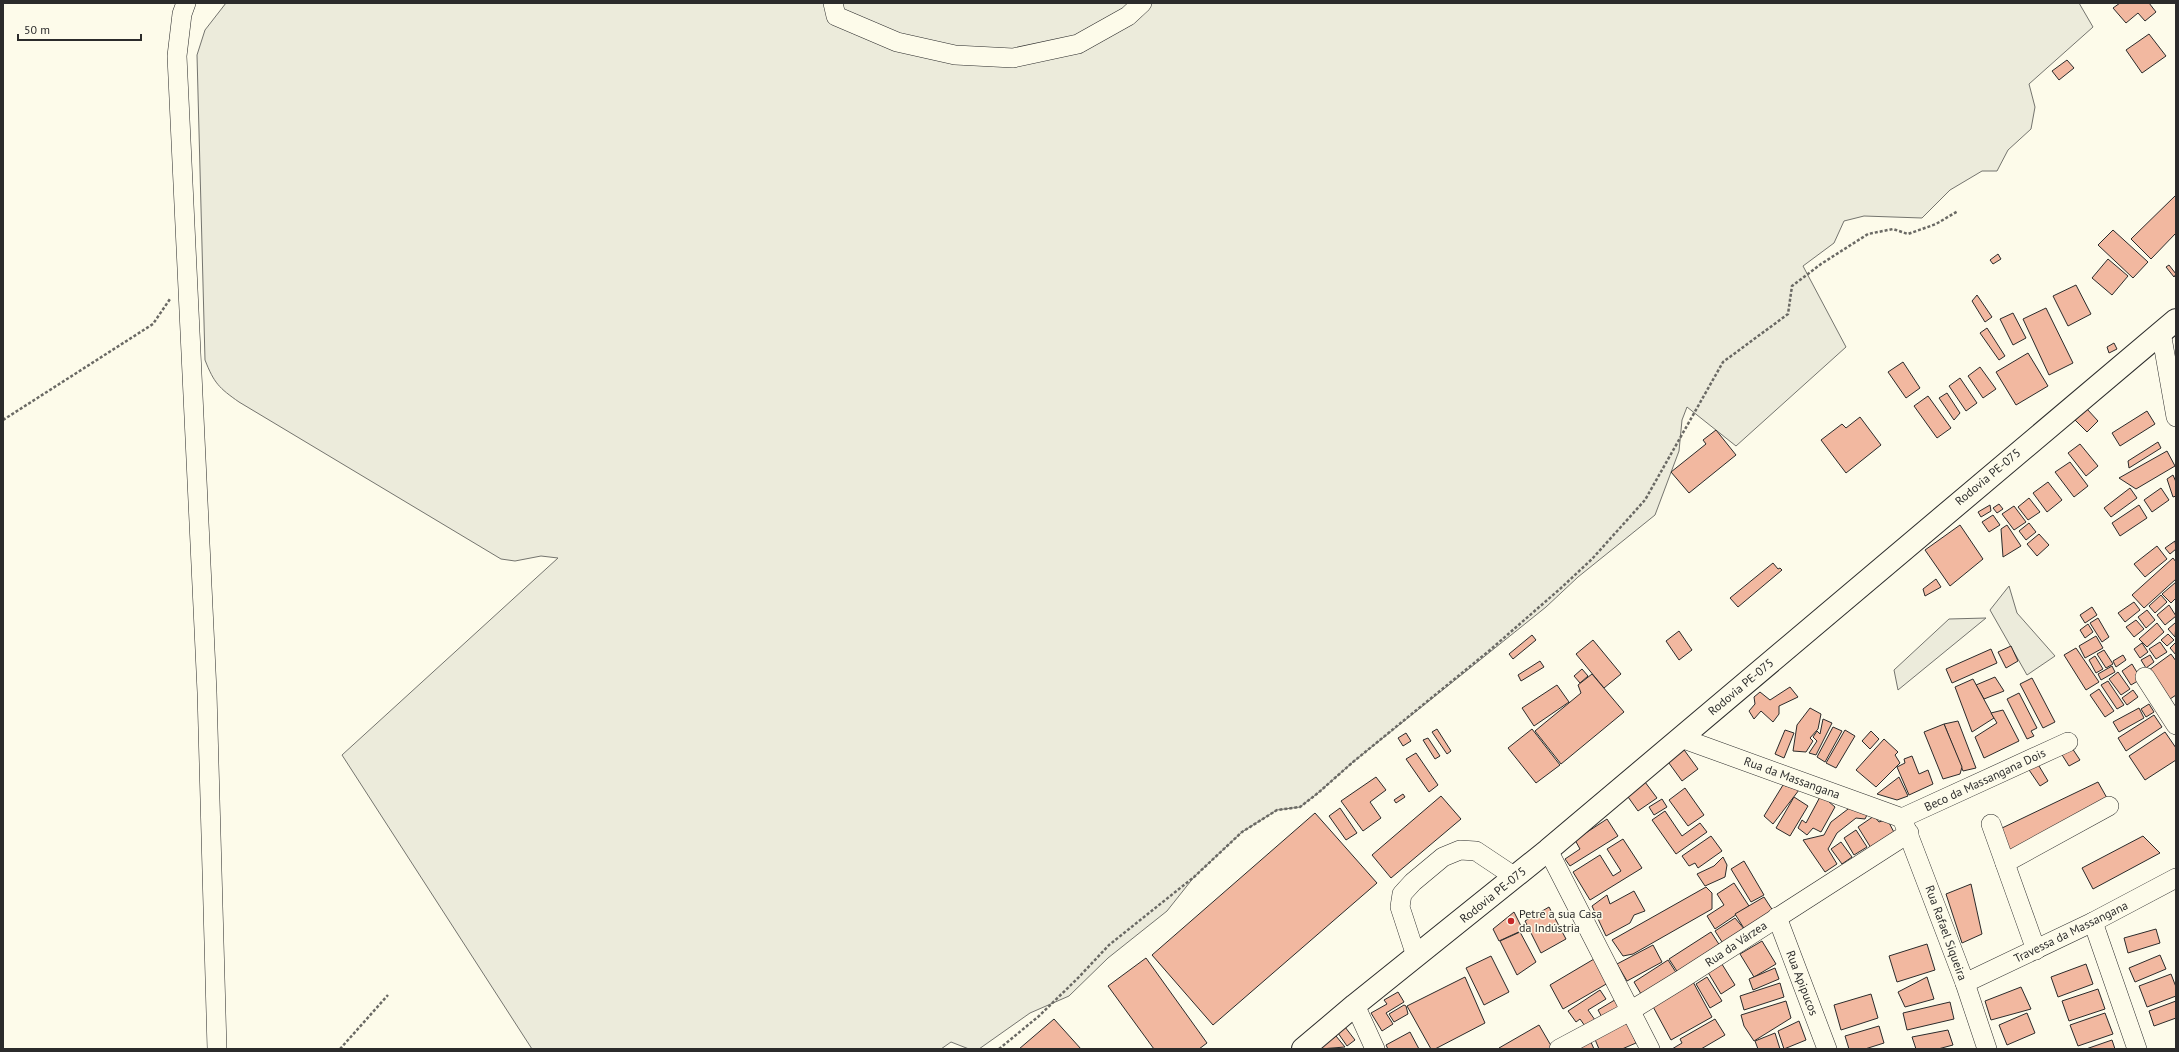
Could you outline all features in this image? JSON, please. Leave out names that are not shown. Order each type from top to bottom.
[{"type":"main road","name":"Rodovia PE-075","points":[[1303,1049],[1355,1004],[1548,850],[2168,326]]},
{"type":"street","points":[[186,3],[182,14],[177,56],[207,692],[216,1049]]},
{"type":"street","points":[[833,3],[836,16],[897,42],[955,55],[1013,58],[1078,44],[1128,16],[1142,3]]},
{"type":"street","points":[[2168,326],[2175,409]]},
{"type":"street","points":[[2145,677],[2176,723]]},
{"type":"street","name":"Rua da Massangana","points":[[1681,738],[1906,826]]},
{"type":"street","name":"Beco da Massangana Dois","points":[[1906,826],[2068,742]]},
{"type":"street","points":[[2005,863],[2109,806]]},
{"type":"street","points":[[1991,824],[2036,950]]},
{"type":"street","name":"Rua da Várzea","points":[[1559,1049],[1630,1011],[1682,979],[1777,917],[1906,826]]},
{"type":"street","name":"Rua Rafael Siqueira","points":[[1906,826],[1965,983],[1987,1049]]},
{"type":"street","points":[[1416,956],[1400,907],[1402,894],[1413,882],[1443,857],[1460,850],[1476,851],[1515,877]]},
{"type":"street","points":[[1548,850],[1650,1049]]},
{"type":"street","name":"Travessa da Massangana","points":[[1965,983],[2093,922],[2176,878]]},
{"type":"street","name":"Rua Apipucos","points":[[1777,917],[1826,1049]]},
{"type":"street","points":[[2093,922],[2138,1049]]},
{"type":"street","points":[[1355,1004],[1375,1049]]},
{"type":"path","points":[[999,1049],[1039,1016],[1109,945],[1194,877],[1242,832],[1277,810],[1300,806],[1318,793],[1353,762],[1490,650],[1592,559],[1645,500],[1723,362],[1788,314],[1792,286],[1868,234],[1893,229],[1908,234],[1936,224],[1958,211]]},
{"type":"path","points":[[3,420],[154,324],[187,273]]},
{"type":"path","points":[[340,1049],[388,995]]},
{"type":"shaded area","points":[[226,3],[2079,3],[2093,27],[2029,84],[2035,107],[2031,129],[2008,150],[1997,171],[1982,171],[1950,190],[1922,218],[1864,216],[1844,221],[1834,243],[1803,266],[1846,347],[1736,446],[1687,407],[1682,420],[1679,451],[1655,515],[1578,577],[1546,607],[1353,762],[1300,807],[1277,810],[1242,832],[1194,877],[1167,911],[1108,958],[1069,996],[1030,1013],[979,1049],[969,1049],[951,1042],[941,1049],[532,1049],[342,755],[558,558],[541,556],[515,561],[501,559],[239,402],[222,389],[214,380],[205,360],[197,55],[205,30]]},
{"type":"shaded area","points":[[2009,586],[2017,613],[2055,656],[2027,675],[1990,610]]},
{"type":"shaded area","points":[[1986,618],[1898,690],[1894,670],[1949,619]]},
{"type":"building","points":[[2120,3],[2149,3],[2156,12],[2145,21],[2138,13],[2126,23],[2113,8]]},
{"type":"building","points":[[2149,34],[2166,56],[2142,73],[2126,50]]},
{"type":"building","points":[[2067,60],[2074,68],[2059,80],[2052,71]]},
{"type":"building","points":[[2176,195],[2176,233],[2151,259],[2131,239]]},
{"type":"building","points":[[2113,230],[2148,262],[2133,278],[2098,245]]},
{"type":"building","points":[[1998,254],[2001,259],[1993,264],[1990,260]]},
{"type":"building","points":[[2108,259],[2128,276],[2112,295],[2092,278]]},
{"type":"building","points":[[2169,265],[2176,274],[2174,277],[2166,267]]},
{"type":"building","points":[[2076,285],[2091,314],[2068,326],[2053,296]]},
{"type":"building","points":[[1977,295],[1992,317],[1985,322],[1972,301]]},
{"type":"building","points":[[2046,308],[2073,363],[2049,375],[2023,319]]},
{"type":"building","points":[[2013,313],[2026,338],[2013,345],[2000,319]]},
{"type":"building","points":[[1987,328],[2005,356],[1999,360],[1980,333]]},
{"type":"building","points":[[2114,343],[2117,349],[2109,353],[2107,347]]},
{"type":"building","points":[[2028,353],[2048,386],[2016,405],[1996,372]]},
{"type":"building","points":[[1903,362],[1920,388],[1906,398],[1888,372]]},
{"type":"building","points":[[1980,367],[1996,389],[1983,398],[1968,376]]},
{"type":"building","points":[[1960,378],[1977,403],[1966,411],[1949,386]]},
{"type":"building","points":[[1947,393],[1960,413],[1954,420],[1939,398]]},
{"type":"building","points":[[1928,396],[1951,428],[1937,438],[1914,406]]},
{"type":"building","points":[[2087,409],[2098,421],[2087,432],[2075,420]]},
{"type":"building","points":[[2147,411],[2155,424],[2120,446],[2112,433]]},
{"type":"building","points":[[1860,417],[1881,445],[1846,473],[1821,440],[1842,424],[1846,428]]},
{"type":"building","points":[[1716,430],[1736,455],[1689,493],[1671,472],[1706,444],[1703,440]]},
{"type":"building","points":[[2158,442],[2161,448],[2129,468],[2128,461]]},
{"type":"building","points":[[2080,444],[2098,466],[2086,476],[2068,453]]},
{"type":"building","points":[[2167,451],[2175,466],[2136,489],[2119,478]]},
{"type":"building","points":[[2070,462],[2088,486],[2074,497],[2055,472]]},
{"type":"building","points":[[2173,475],[2176,482],[2176,496],[2173,497],[2167,479]]},
{"type":"building","points":[[2048,482],[2062,500],[2047,512],[2033,493]]},
{"type":"building","points":[[2130,488],[2137,498],[2111,517],[2104,508]]},
{"type":"building","points":[[2161,488],[2169,500],[2152,512],[2144,500]]},
{"type":"building","points":[[2029,498],[2040,512],[2028,520],[2018,507]]},
{"type":"building","points":[[1999,504],[2003,509],[1997,513],[1993,508]]},
{"type":"building","points":[[1990,505],[1991,511],[1981,517],[1978,512]]},
{"type":"building","points":[[2139,505],[2147,518],[2120,536],[2112,523]]},
{"type":"building","points":[[2014,506],[2026,522],[2014,530],[2002,514]]},
{"type":"building","points":[[1993,515],[2000,525],[1989,532],[1982,522]]},
{"type":"building","points":[[2029,523],[2036,532],[2026,540],[2019,531]]},
{"type":"building","points":[[1960,525],[1983,559],[1950,586],[1925,550]]},
{"type":"building","points":[[2007,525],[2021,546],[2003,557],[2001,529]]},
{"type":"building","points":[[2039,534],[2049,545],[2037,556],[2027,544]]},
{"type":"building","points":[[2175,541],[2176,549],[2170,554],[2165,548]]},
{"type":"building","points":[[2157,546],[2167,559],[2145,577],[2134,564]]},
{"type":"building","points":[[2173,558],[2176,562],[2176,579],[2144,608],[2132,595]]},
{"type":"building","points":[[1773,563],[1778,569],[1780,568],[1782,570],[1738,607],[1730,598]]},
{"type":"building","points":[[1936,579],[1941,587],[1925,596],[1923,589]]},
{"type":"building","points":[[2176,582],[2176,598],[2171,603],[2162,594]]},
{"type":"building","points":[[2161,595],[2167,602],[2155,613],[2149,606]]},
{"type":"building","points":[[2134,602],[2140,610],[2125,622],[2118,613]]},
{"type":"building","points":[[2169,605],[2176,616],[2165,625],[2157,615]]},
{"type":"building","points":[[2092,607],[2097,615],[2085,623],[2080,615]]},
{"type":"building","points":[[2147,610],[2155,620],[2146,628],[2138,617]]},
{"type":"building","points":[[2098,618],[2109,637],[2102,642],[2090,623]]},
{"type":"building","points":[[2136,620],[2144,629],[2134,637],[2126,627]]},
{"type":"building","points":[[2157,623],[2164,632],[2147,647],[2139,639]]},
{"type":"building","points":[[2175,623],[2176,624],[2175,637],[2168,629]]},
{"type":"building","points":[[2088,624],[2093,632],[2085,638],[2080,630]]},
{"type":"building","points":[[1679,631],[1692,650],[1679,660],[1666,641]]},
{"type":"building","points":[[2168,634],[2174,640],[2167,646],[2161,640]]},
{"type":"building","points":[[1532,635],[1536,640],[1513,659],[1509,654]]},
{"type":"building","points":[[2096,636],[2103,648],[2085,658],[2079,646]]},
{"type":"building","points":[[1593,640],[1621,674],[1604,688],[1576,654]]},
{"type":"building","points":[[2160,642],[2167,652],[2156,659],[2149,649]]},
{"type":"building","points":[[2176,642],[2176,655],[2170,648]]},
{"type":"building","points":[[2142,643],[2148,652],[2140,658],[2134,649]]},
{"type":"building","points":[[2011,646],[2018,661],[2006,668],[1998,652]]},
{"type":"building","points":[[2076,648],[2099,682],[2086,690],[2064,655]]},
{"type":"building","points":[[1991,649],[1997,663],[1952,683],[1946,669]]},
{"type":"building","points":[[2104,650],[2113,664],[2106,668],[2097,654]]},
{"type":"building","points":[[2171,654],[2176,661],[2176,695],[2170,699],[2149,670]]},
{"type":"building","points":[[2123,655],[2126,660],[2116,667],[2113,661]]},
{"type":"building","points":[[2150,655],[2154,662],[2146,668],[2141,660]]},
{"type":"building","points":[[2095,656],[2103,669],[2096,673],[2089,660]]},
{"type":"building","points":[[1540,661],[1544,667],[1521,681],[1518,675]]},
{"type":"building","points":[[2132,664],[2141,679],[2131,685],[2122,671]]},
{"type":"building","points":[[2112,666],[2115,672],[2101,680],[2098,674]]},
{"type":"building","points":[[1582,669],[1588,676],[1580,683],[1574,676]]},
{"type":"building","points":[[2118,672],[2130,689],[2121,695],[2109,679]]},
{"type":"building","points":[[1592,674],[1624,712],[1561,764],[1535,731],[1581,693],[1578,685]]},
{"type":"building","points":[[1995,677],[2004,691],[1984,699],[1976,685]]},
{"type":"building","points":[[2032,678],[2055,722],[2043,728],[2020,684]]},
{"type":"building","points":[[1973,679],[1994,718],[1972,732],[1955,687]]},
{"type":"building","points":[[2108,681],[2124,705],[2117,709],[2101,685]]},
{"type":"building","points":[[1557,685],[1569,702],[1534,726],[1522,708]]},
{"type":"building","points":[[1790,687],[1798,697],[1779,706],[1779,714],[1773,722],[1761,711],[1754,719],[1749,711],[1755,704],[1754,697],[1760,692],[1770,700]]},
{"type":"building","points":[[2099,689],[2114,711],[2105,717],[2090,695]]},
{"type":"building","points":[[2133,690],[2138,697],[2127,705],[2122,698]]},
{"type":"building","points":[[2019,693],[2037,728],[2031,731],[2034,736],[2027,739],[2007,699]]},
{"type":"building","points":[[2149,704],[2154,712],[2146,717],[2141,709]]},
{"type":"building","points":[[1810,708],[1821,714],[1818,729],[1810,738],[1813,741],[1806,752],[1793,751],[1797,725]]},
{"type":"building","points":[[2139,708],[2144,718],[2119,732],[2113,722]]},
{"type":"building","points":[[2003,710],[2019,741],[1984,758],[1975,737],[1997,723],[1991,713]]},
{"type":"building","points":[[2154,715],[2162,727],[2126,751],[2118,738]]},
{"type":"building","points":[[1823,719],[1832,723],[1816,755],[1809,753],[1817,741],[1813,737],[1817,731],[1820,734]]},
{"type":"building","points":[[1958,721],[1976,768],[1963,771],[1944,724]]},
{"type":"building","points":[[1944,724],[1962,767],[1960,774],[1943,779],[1924,732]]},
{"type":"building","points":[[1833,727],[1842,731],[1825,762],[1817,757]]},
{"type":"building","points":[[1437,729],[1451,751],[1447,754],[1432,732]]},
{"type":"building","points":[[1532,729],[1560,765],[1536,783],[1508,748]]},
{"type":"building","points":[[1785,730],[1794,733],[1784,758],[1775,754]]},
{"type":"building","points":[[1845,730],[1855,736],[1836,768],[1826,763]]},
{"type":"building","points":[[1871,731],[1879,739],[1870,749],[1862,741]]},
{"type":"building","points":[[2165,732],[2176,748],[2176,760],[2145,780],[2129,756]]},
{"type":"building","points":[[1406,733],[1411,741],[1403,746],[1398,738]]},
{"type":"building","points":[[1428,738],[1440,756],[1435,759],[1423,740]]},
{"type":"building","points":[[1884,739],[1898,752],[1895,755],[1900,763],[1876,787],[1856,770]]},
{"type":"building","points":[[2068,742],[2080,760],[2069,766],[2059,750]]},
{"type":"building","points":[[1682,747],[1698,769],[1682,781],[1666,759]]},
{"type":"building","points":[[1416,753],[1438,785],[1429,792],[1406,759]]},
{"type":"building","points":[[1912,756],[1919,774],[1928,770],[1933,784],[1909,795],[1897,767],[1905,763],[1904,759]]},
{"type":"building","points":[[2036,761],[2048,781],[2040,786],[2027,767]]},
{"type":"building","points":[[1376,777],[1386,790],[1370,802],[1381,818],[1363,831],[1341,801]]},
{"type":"building","points":[[1899,777],[1908,796],[1897,800],[1877,794]]},
{"type":"building","points":[[1645,782],[1657,798],[1638,811],[1626,794]]},
{"type":"building","points":[[2098,782],[2107,798],[2011,855],[2000,829]]},
{"type":"building","points":[[1783,785],[1799,790],[1773,824],[1764,816]]},
{"type":"building","points":[[1685,788],[1704,815],[1688,826],[1669,800]]},
{"type":"building","points":[[1403,794],[1405,797],[1396,803],[1394,800]]},
{"type":"building","points":[[1821,795],[1835,807],[1821,832],[1813,828],[1807,835],[1798,828],[1802,820],[1806,823]]},
{"type":"building","points":[[1441,796],[1461,819],[1391,878],[1372,855]]},
{"type":"building","points":[[1794,797],[1808,806],[1790,836],[1776,828]]},
{"type":"building","points":[[1662,799],[1667,807],[1654,815],[1649,807]]},
{"type":"building","points":[[1852,806],[1868,813],[1865,819],[1856,818],[1837,833],[1828,849],[1837,864],[1825,872],[1803,840],[1824,835],[1831,822]]},
{"type":"building","points":[[1340,808],[1357,833],[1346,840],[1329,816]]},
{"type":"building","points":[[1665,811],[1682,836],[1700,823],[1707,832],[1676,854],[1652,820]]},
{"type":"building","points":[[1315,813],[1377,883],[1213,1025],[1152,955]]},
{"type":"building","points":[[1874,816],[1879,822],[1887,819],[1896,836],[1871,848],[1858,827]]},
{"type":"building","points":[[1607,819],[1618,836],[1570,866],[1565,859],[1580,849],[1575,840]]},
{"type":"building","points":[[1856,830],[1867,847],[1854,855],[1844,838]]},
{"type":"building","points":[[1711,836],[1722,851],[1698,868],[1695,863],[1689,866],[1682,856]]},
{"type":"building","points":[[2143,836],[2160,853],[2093,889],[2082,868]]},
{"type":"building","points":[[1623,839],[1642,868],[1590,900],[1573,872],[1600,855],[1613,876],[1621,871],[1607,849]]},
{"type":"building","points":[[1841,842],[1852,857],[1842,864],[1831,849]]},
{"type":"building","points":[[1723,857],[1727,865],[1725,877],[1705,886],[1697,874],[1714,866]]},
{"type":"building","points":[[1744,861],[1764,895],[1751,902],[1731,869]]},
{"type":"building","points":[[1734,883],[1749,906],[1715,929],[1707,916],[1724,905],[1717,894]]},
{"type":"building","points":[[1971,884],[1982,934],[1962,943],[1946,894]]},
{"type":"building","points":[[1706,887],[1712,893],[1712,909],[1633,954],[1623,956],[1612,940]]},
{"type":"building","points":[[1634,891],[1645,911],[1634,915],[1630,923],[1606,936],[1592,906],[1607,895],[1610,904]]},
{"type":"building","points":[[1764,897],[1777,917],[1745,930],[1735,914]]},
{"type":"building","points":[[1549,907],[1566,939],[1541,953],[1525,921]]},
{"type":"building","name":"Petre a sua Casa da Indústria","points":[[1514,912],[1523,930],[1499,941],[1493,929]]},
{"type":"building","points":[[1735,918],[1745,930],[1724,945],[1715,931]]},
{"type":"building","points":[[2156,929],[2160,943],[2128,953],[2124,938]]},
{"type":"building","points":[[1520,932],[1536,962],[1517,975],[1500,941]]},
{"type":"building","points":[[1711,932],[1724,952],[1682,979],[1669,959]]},
{"type":"building","points":[[1762,941],[1776,964],[1754,977],[1740,954]]},
{"type":"building","points":[[1927,944],[1935,970],[1897,982],[1889,956]]},
{"type":"building","points":[[1653,945],[1662,962],[1627,981],[1617,964]]},
{"type":"building","points":[[2160,955],[2166,969],[2135,982],[2129,968]]},
{"type":"building","points":[[1491,956],[1509,992],[1484,1005],[1466,968]]},
{"type":"building","points":[[1146,958],[1207,1043],[1199,1049],[1154,1049],[1108,986]]},
{"type":"building","points":[[1594,959],[1608,983],[1563,1009],[1550,985]]},
{"type":"building","points":[[1668,960],[1679,977],[1644,999],[1634,982]]},
{"type":"building","points":[[1720,961],[1735,985],[1721,994],[1706,969]]},
{"type":"building","points":[[2086,964],[2093,984],[2058,997],[2051,977]]},
{"type":"building","points":[[1775,968],[1779,979],[1753,990],[1749,979]]},
{"type":"building","points":[[2171,974],[2176,987],[2176,996],[2147,1007],[2139,986]]},
{"type":"building","points":[[1465,977],[1485,1023],[1435,1049],[1431,1049],[1407,1006]]},
{"type":"building","points":[[1707,977],[1722,1001],[1710,1008],[1696,984]]},
{"type":"building","points":[[1927,977],[1934,999],[1905,1007],[1898,992]]},
{"type":"building","points":[[1692,980],[1712,1017],[1671,1040],[1651,1003]]},
{"type":"building","points":[[1780,983],[1784,997],[1744,1010],[1740,996]]},
{"type":"building","points":[[2021,987],[2031,1009],[1991,1020],[1985,1001]]},
{"type":"building","points":[[2098,989],[2105,1009],[2069,1021],[2062,1001]]},
{"type":"building","points":[[1600,990],[1606,999],[1588,1010],[1595,1020],[1585,1026],[1580,1019],[1576,1022],[1568,1011]]},
{"type":"building","points":[[1398,992],[1404,1002],[1386,1013],[1393,1024],[1382,1031],[1371,1013],[1387,1004],[1384,1000]]},
{"type":"building","points":[[1871,994],[1878,1018],[1841,1030],[1834,1005]]},
{"type":"building","points":[[1618,998],[1625,1012],[1605,1023],[1598,1010]]},
{"type":"building","points":[[1786,1001],[1791,1018],[1754,1041],[1744,1026],[1741,1015]]},
{"type":"building","points":[[2176,1001],[2176,1018],[2154,1026],[2149,1011]]},
{"type":"building","points":[[1950,1002],[1954,1019],[1907,1030],[1903,1013]]},
{"type":"building","points":[[1404,1005],[1406,1006],[1408,1014],[1394,1022],[1389,1014]]},
{"type":"building","points":[[2027,1013],[2035,1033],[2007,1045],[1999,1025]]},
{"type":"building","points":[[2105,1013],[2113,1034],[2078,1046],[2070,1025]]},
{"type":"building","points":[[1054,1019],[1081,1049],[1019,1049]]},
{"type":"building","points":[[1715,1019],[1725,1035],[1701,1049],[1672,1049],[1682,1043],[1680,1039]]},
{"type":"building","points":[[1799,1021],[1806,1040],[1784,1049],[1778,1031]]},
{"type":"building","points":[[1628,1023],[1636,1043],[1622,1049],[1599,1049],[1594,1037]]},
{"type":"building","points":[[1539,1025],[1553,1049],[1499,1049],[1499,1048]]},
{"type":"building","points":[[1879,1026],[1884,1043],[1865,1049],[1849,1049],[1845,1036]]},
{"type":"building","points":[[1345,1027],[1355,1040],[1347,1046],[1338,1033]]},
{"type":"building","points":[[1948,1030],[1953,1045],[1938,1049],[1916,1049],[1912,1037]]},
{"type":"building","points":[[1410,1032],[1419,1049],[1388,1049],[1386,1045]]},
{"type":"building","points":[[1775,1033],[1780,1049],[1758,1049],[1755,1041]]},
{"type":"building","points":[[1336,1036],[1345,1047],[1319,1048]]},
{"type":"building","points":[[1590,1040],[1594,1049],[1572,1049]]},
{"type":"building","points":[[2112,1040],[2115,1049],[2086,1049]]},
{"type":"place","name":"Petre a sua Casa da Indústria","points":[[1511,921]]}]
